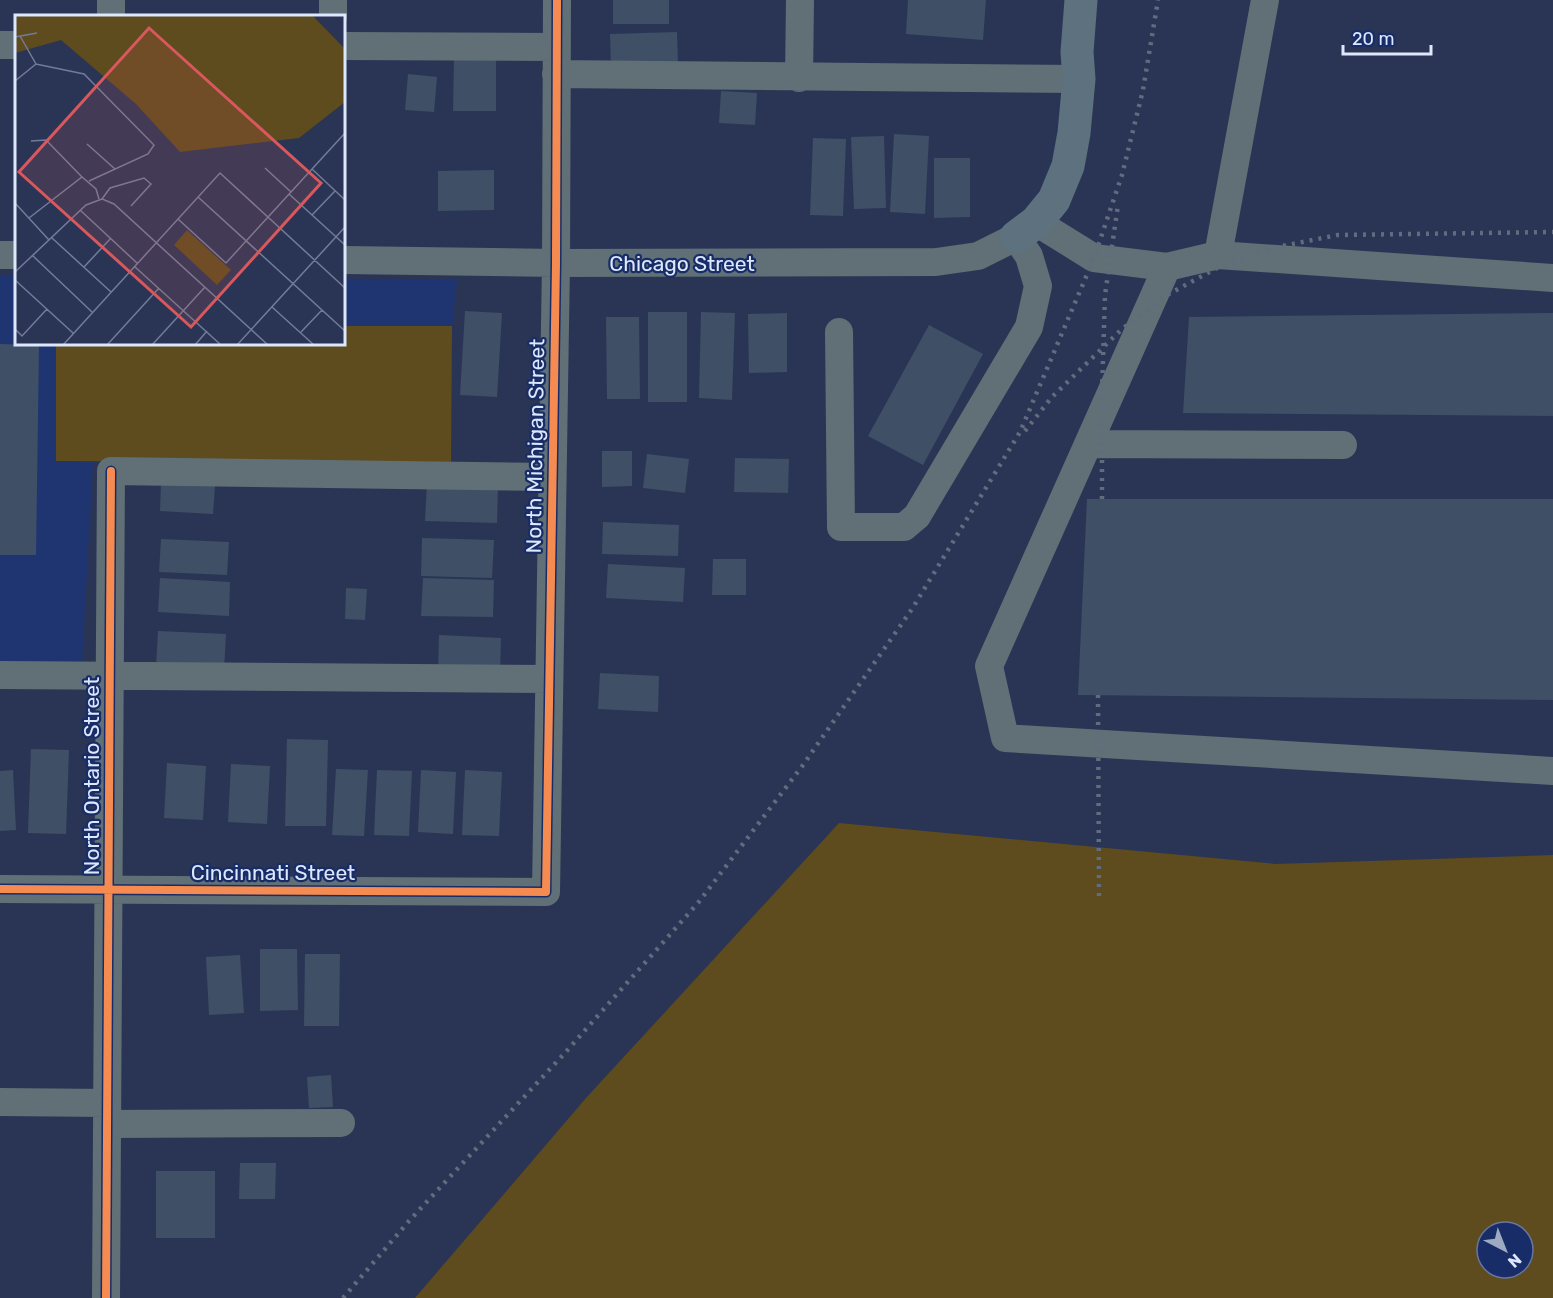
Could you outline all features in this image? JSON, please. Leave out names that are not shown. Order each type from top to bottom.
[{"type":"main road","points":[[1026,229],[1053,200],[1068,166],[1079,79],[1077,52],[1081,0]]},
{"type":"street","name":"North Michigan Street","points":[[546,892],[557,0]]},
{"type":"street","points":[[799,78],[800,0]]},
{"type":"street","points":[[1218,255],[1265,0]]},
{"type":"street","points":[[345,46],[799,78],[1079,79]]},
{"type":"street","points":[[839,332],[841,527],[904,527],[917,516],[1029,327],[1038,286],[1029,256],[1026,229],[1094,258],[1167,267],[1218,255],[1553,278]]},
{"type":"street","name":"Chicago Street","points":[[345,260],[555,263],[936,262],[978,256],[1026,229]]},
{"type":"street","points":[[1167,267],[989,666],[1005,738],[1553,771]]},
{"type":"street","points":[[1088,444],[1343,446]]},
{"type":"street","name":"North Ontario Street","points":[[106,1298],[111,471],[552,477]]},
{"type":"street","points":[[0,675],[549,679]]},
{"type":"street","name":"Cincinnati Street","points":[[0,889],[546,892]]},
{"type":"street","points":[[0,1102],[107,1114],[341,1122]]},
{"type":"shaded area","points":[[0,276],[15,276],[15,345],[345,345],[345,279],[457,280],[452,326],[93,461],[82,663],[0,662]]},
{"type":"shaded area","points":[[345,326],[452,326],[451,463],[56,461],[56,345],[345,345]]},
{"type":"shaded area","points":[[839,823],[1276,864],[1553,855],[1553,1298],[415,1298],[586,1098]]},
{"type":"building","points":[[613,0],[669,0],[669,24],[613,24]]},
{"type":"building","points":[[908,0],[986,0],[983,40],[906,34]]},
{"type":"building","points":[[677,32],[678,65],[611,67],[610,34]]},
{"type":"building","points":[[454,58],[496,58],[496,111],[453,111]]},
{"type":"building","points":[[408,74],[437,77],[434,112],[405,110]]},
{"type":"building","points":[[721,91],[757,93],[755,125],[719,123]]},
{"type":"building","points":[[894,134],[929,136],[925,214],[890,212]]},
{"type":"building","points":[[884,136],[886,208],[854,209],[851,137]]},
{"type":"building","points":[[813,138],[846,139],[843,216],[810,215]]},
{"type":"building","points":[[934,158],[970,158],[970,217],[934,218]]},
{"type":"building","points":[[494,170],[494,210],[438,211],[438,171]]},
{"type":"building","points":[[465,311],[502,313],[497,397],[460,395]]},
{"type":"building","points":[[648,312],[687,312],[687,402],[648,402]]},
{"type":"building","points":[[701,312],[735,313],[732,400],[699,398]]},
{"type":"building","points":[[787,313],[787,372],[749,373],[748,314]]},
{"type":"building","points":[[1553,313],[1553,416],[1183,413],[1189,317]]},
{"type":"building","points":[[606,317],[639,317],[640,399],[607,399]]},
{"type":"building","points":[[929,325],[983,354],[923,465],[868,436]]},
{"type":"building","points":[[0,344],[39,345],[36,555],[0,555]]},
{"type":"building","points":[[602,451],[632,451],[632,486],[602,487]]},
{"type":"building","points":[[647,454],[689,459],[685,493],[643,488]]},
{"type":"building","points":[[735,458],[789,459],[788,493],[734,492]]},
{"type":"building","points":[[161,483],[215,486],[213,514],[160,511]]},
{"type":"building","points":[[427,483],[498,485],[497,523],[425,521]]},
{"type":"building","points":[[1087,499],[1553,499],[1553,700],[1078,695]]},
{"type":"building","points":[[603,522],[679,525],[678,556],[602,554]]},
{"type":"building","points":[[422,538],[494,540],[492,578],[421,576]]},
{"type":"building","points":[[161,539],[229,542],[227,575],[159,572]]},
{"type":"building","points":[[713,559],[746,559],[746,595],[712,595]]},
{"type":"building","points":[[608,564],[685,568],[683,602],[606,598]]},
{"type":"building","points":[[160,578],[230,582],[229,616],[158,612]]},
{"type":"building","points":[[423,578],[494,580],[493,617],[421,616]]},
{"type":"building","points":[[346,588],[367,589],[365,620],[345,619]]},
{"type":"building","points":[[158,631],[226,634],[224,669],[156,666]]},
{"type":"building","points":[[439,635],[501,638],[500,676],[438,673]]},
{"type":"building","points":[[600,673],[659,676],[658,712],[598,709]]},
{"type":"building","points":[[287,739],[328,740],[326,826],[285,826]]},
{"type":"building","points":[[31,749],[69,750],[66,834],[28,833]]},
{"type":"building","points":[[167,763],[206,766],[203,820],[164,818]]},
{"type":"building","points":[[231,764],[270,766],[267,824],[228,822]]},
{"type":"building","points":[[336,769],[368,770],[364,836],[332,835]]},
{"type":"building","points":[[13,770],[16,830],[0,831],[0,771]]},
{"type":"building","points":[[377,770],[412,771],[409,836],[374,835]]},
{"type":"building","points":[[421,770],[456,772],[453,834],[418,832]]},
{"type":"building","points":[[465,770],[502,772],[499,836],[462,835]]},
{"type":"building","points":[[260,949],[297,949],[298,1010],[260,1011]]},
{"type":"building","points":[[305,954],[340,954],[339,1026],[304,1026]]},
{"type":"building","points":[[240,955],[244,1013],[209,1015],[206,957]]},
{"type":"building","points":[[331,1075],[333,1107],[309,1108],[307,1077]]},
{"type":"building","points":[[240,1163],[276,1163],[275,1199],[239,1199]]},
{"type":"building","points":[[156,1171],[215,1171],[215,1238],[156,1238]]},
{"type":"railway","points":[[343,1298],[409,1221],[563,1055],[698,903],[803,765],[912,609],[1020,432],[1094,258],[1122,175],[1143,90],[1158,0]]},
{"type":"railway","points":[[1102,499],[1105,295],[1118,205]]},
{"type":"railway","points":[[1025,431],[1052,397],[1122,329],[1167,295],[1215,269],[1272,248],[1338,235],[1553,232]]},
{"type":"railway","points":[[1098,695],[1099,901]]},
{"type":"cycle path","points":[[0,889],[546,892],[556,263],[557,0]]},
{"type":"cycle path","points":[[106,1298],[111,471]]}]
